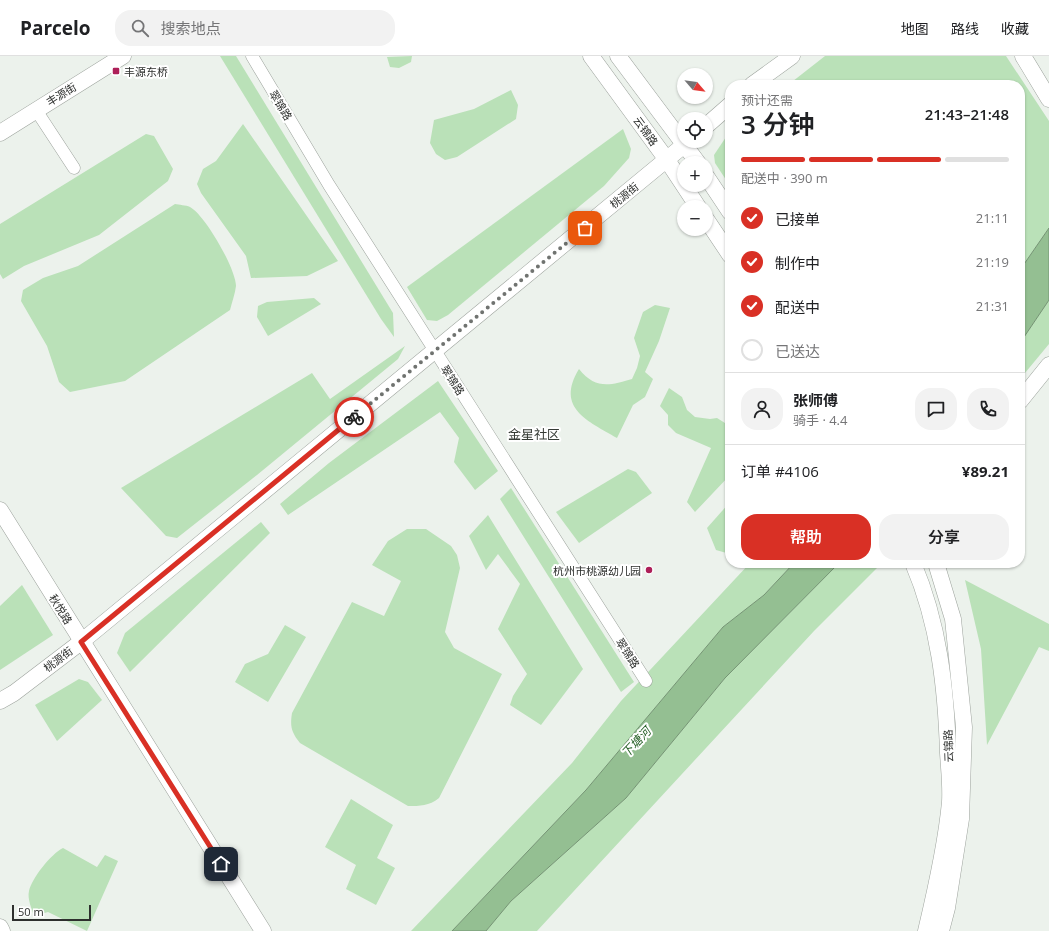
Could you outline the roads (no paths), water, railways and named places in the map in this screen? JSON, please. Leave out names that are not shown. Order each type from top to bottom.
[{"type":"street","name":"丰源街","points":[[0,133],[122,56]]},
{"type":"street","name":"翠锦路","points":[[252,56],[329,185],[646,681]]},
{"type":"street","name":"云锦路","points":[[590,56],[667,160],[693,200]]},
{"type":"street","name":"云锦路","points":[[618,56],[677,130]]},
{"type":"street","points":[[759,80],[792,56]]},
{"type":"street","points":[[1023,56],[1049,99]]},
{"type":"street","points":[[713,120],[725,109]]},
{"type":"street","points":[[36,110],[74,168]]},
{"type":"street","name":"桃源街","points":[[0,701],[14,693],[81,642],[681,148]]},
{"type":"street","points":[[713,186],[725,204]]},
{"type":"street","points":[[713,230],[725,248]]},
{"type":"street","points":[[1025,395],[1049,365]]},
{"type":"street","name":"秋悦路","points":[[0,510],[81,642],[263,931]]},
{"type":"street","name":"云锦路","points":[[915,568],[924,588],[941,659],[948,725],[950,802],[936,888],[926,931]]},
{"type":"street","name":"云锦路","points":[[938,568],[953,619],[964,727],[961,819],[947,908],[941,931]]},
{"type":"street","points":[[0,927],[2,931]]},
{"type":"water","points":[[1049,228],[1049,300],[1025,336],[1025,263]]},
{"type":"water","name":"下塘河","points":[[789,568],[834,568],[725,678],[626,798],[511,901],[486,931],[452,931],[586,790],[723,627],[764,595]]},
{"type":"place","name":"丰源东桥","points":[[116,71]]},
{"type":"place","name":"杭州市桃源幼儿园","points":[[649,570]]},
{"type":"district","name":"金星社区","points":[[534,434]]}]
